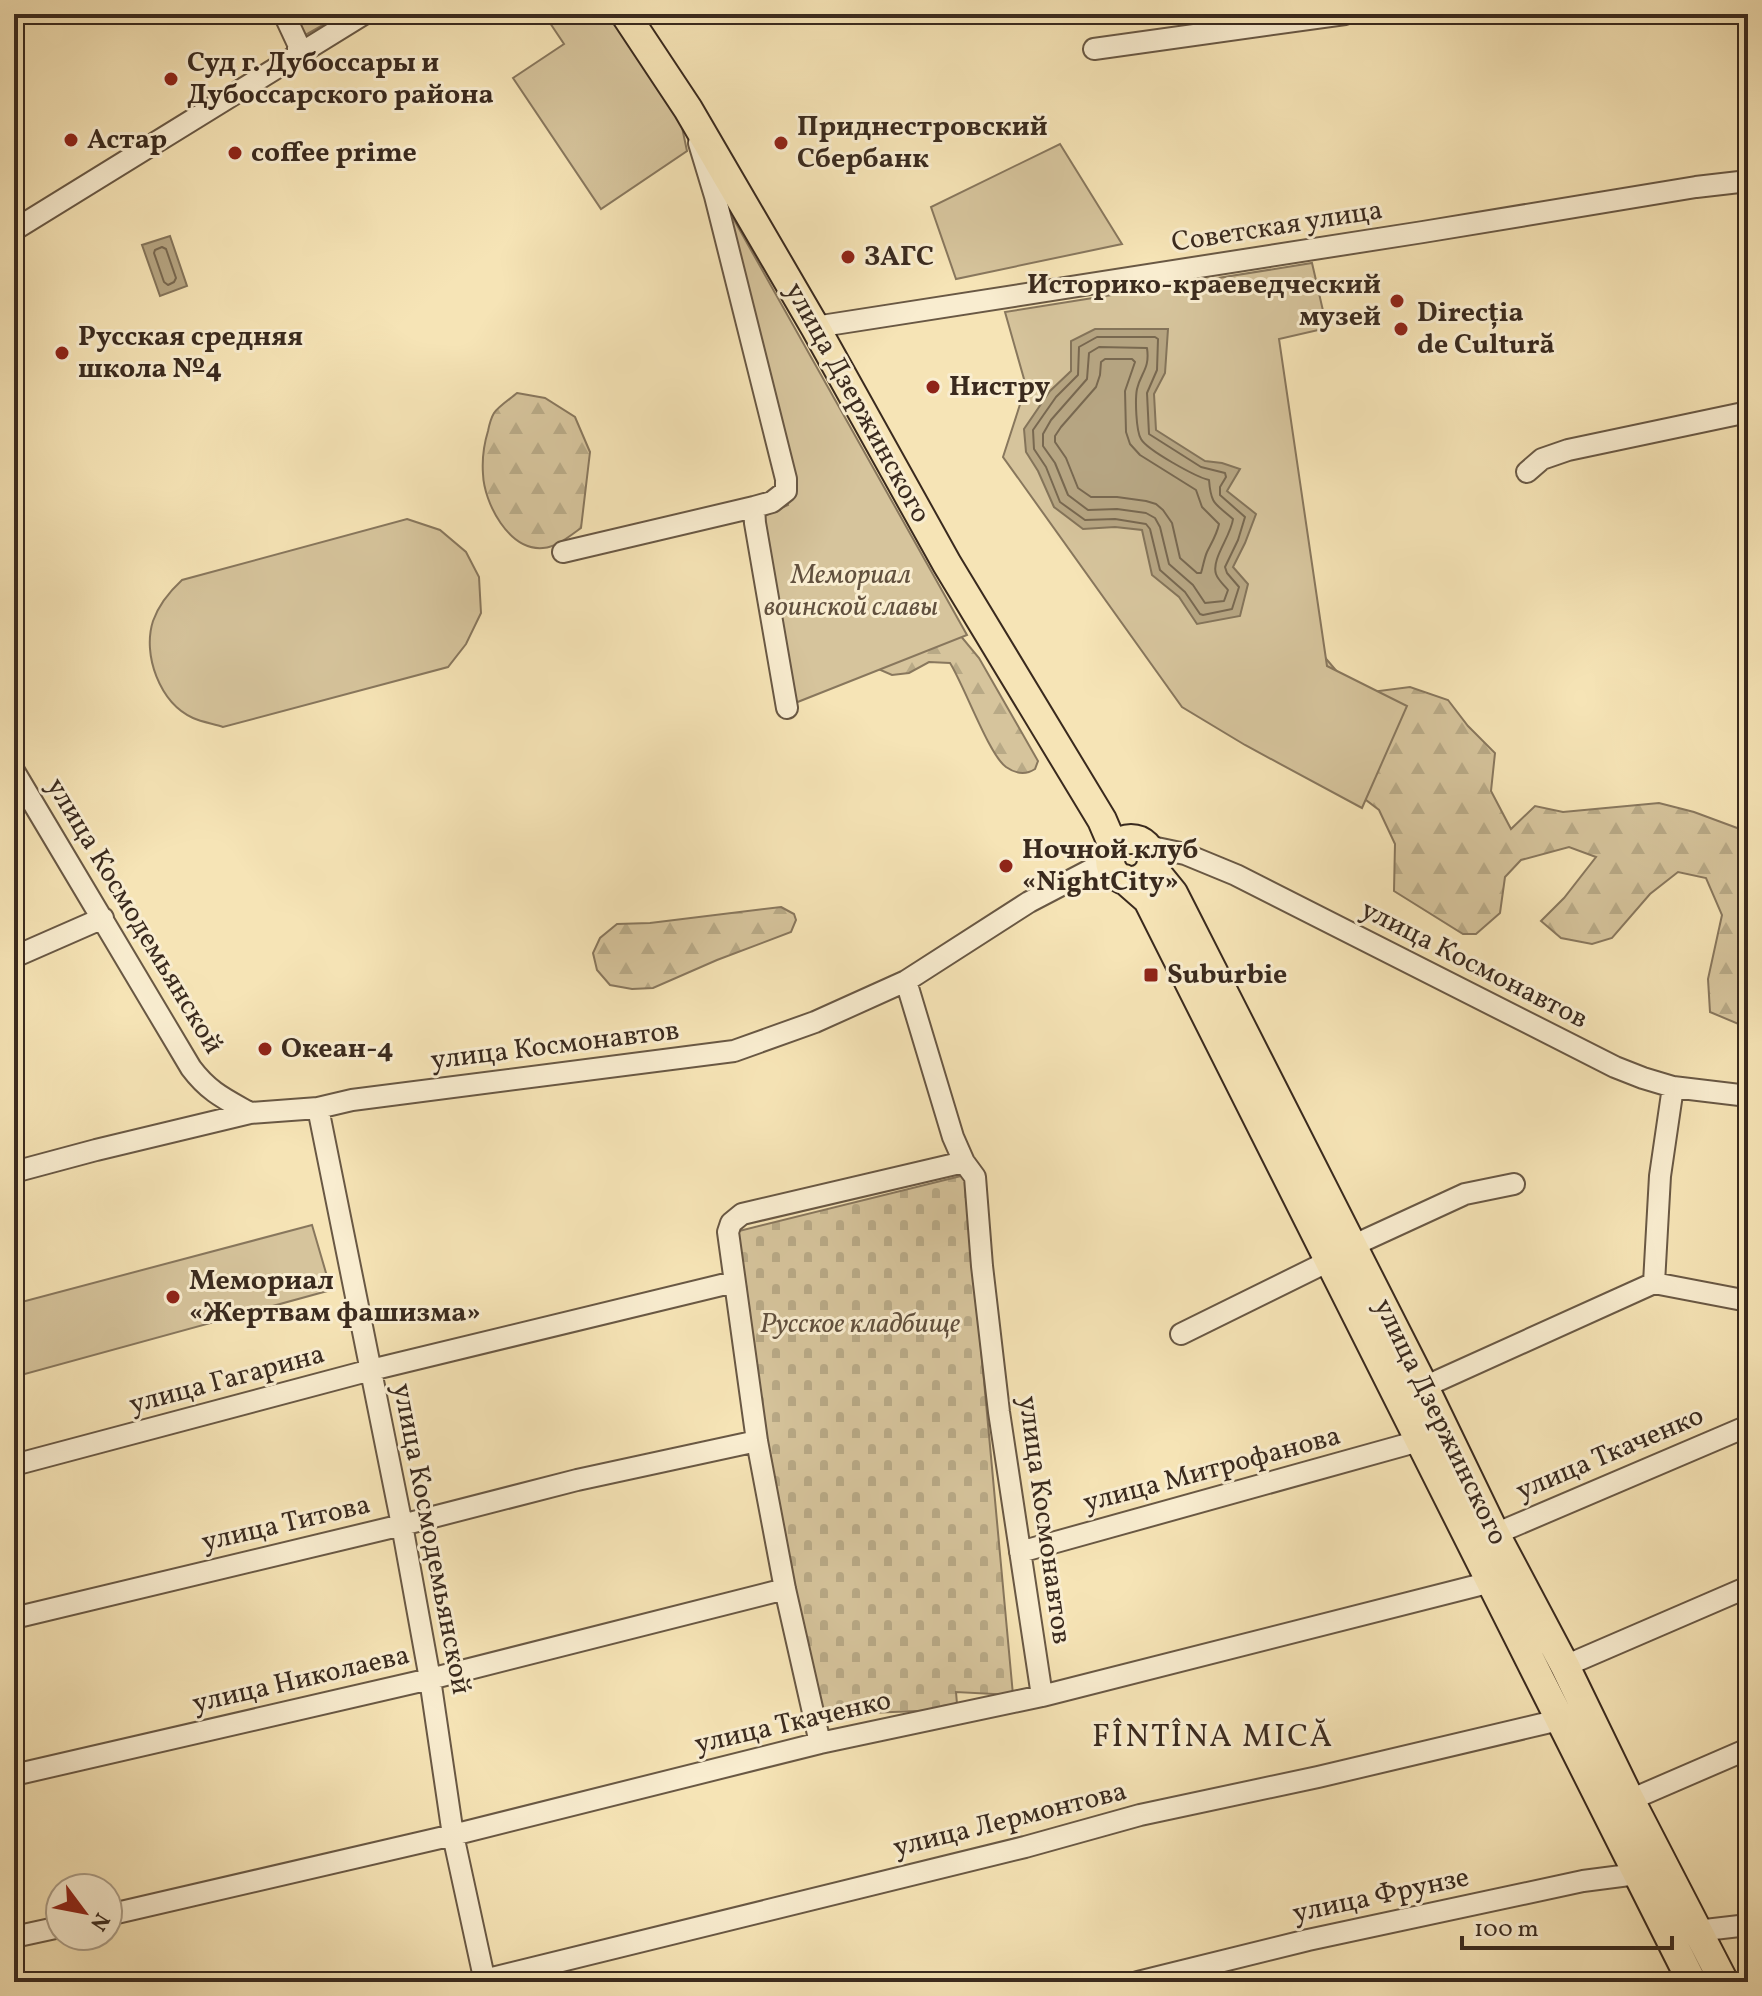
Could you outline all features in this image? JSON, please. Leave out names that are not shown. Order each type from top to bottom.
[{"type":"highway","name":"улица Дзержинского","points":[[625,14],[688,109],[815,327],[947,564],[1126,860],[1173,893],[1341,1253],[1419,1441],[1692,1982]]},
{"type":"highway","name":"улица Дзержинского","points":[[1341,1253],[1424,1387],[1495,1534],[1724,1982]]},
{"type":"street","points":[[284,14],[298,44],[298,54]]},
{"type":"street","points":[[14,230],[364,14]]},
{"type":"street","points":[[1094,49],[1345,14]]},
{"type":"street","name":"улица Дзержинского","points":[[563,552],[754,507],[772,502],[786,491],[786,479],[715,196],[688,109]]},
{"type":"street","name":"Советская улица","points":[[815,327],[1748,181]]},
{"type":"street","points":[[1527,472],[1542,459],[1568,450],[1748,412]]},
{"type":"street","points":[[754,507],[787,708]]},
{"type":"street","name":"улица Космодемьянской","points":[[14,771],[203,1083],[250,1113]]},
{"type":"street","name":"улица Космонавтов","points":[[14,1172],[250,1113],[318,1108],[352,1100],[734,1051],[815,1022],[906,981],[1029,902],[1126,860],[1185,854],[1236,875],[1615,1067],[1673,1087],[1748,1096]]},
{"type":"street","points":[[14,957],[103,918]]},
{"type":"street","name":"улица Космонавтов","points":[[906,981],[953,1137],[964,1162],[975,1177],[999,1412],[1042,1696]]},
{"type":"street","points":[[1654,1283],[1660,1176],[1673,1087]]},
{"type":"street","name":"улица Космодемьянской","points":[[318,1108],[402,1525],[430,1679],[453,1835],[482,1981]]},
{"type":"street","points":[[820,1743],[785,1589],[757,1441],[728,1232],[731,1223],[742,1214],[964,1162]]},
{"type":"street","points":[[1181,1334],[1465,1194],[1514,1184]]},
{"type":"street","name":"улица Гагарина","points":[[14,1465],[371,1370],[734,1282]]},
{"type":"street","points":[[1424,1387],[1654,1283],[1748,1301]]},
{"type":"street","name":"улица Ткаченко","points":[[1495,1534],[1748,1426]]},
{"type":"street","name":"улица Титова","points":[[14,1618],[577,1480],[757,1441]]},
{"type":"street","name":"улица Митрофанова","points":[[1020,1552],[1419,1441]]},
{"type":"street","name":"улица Ткаченко","points":[[124,1911],[453,1835],[820,1743],[1042,1696],[1491,1582]]},
{"type":"street","points":[[1565,1666],[1748,1587]]},
{"type":"street","name":"улица Николаева","points":[[14,1775],[430,1679],[785,1589]]},
{"type":"street","name":"улица Лермонтова","points":[[482,1981],[1140,1815],[1559,1720]]},
{"type":"street","points":[[1630,1800],[1748,1749]]},
{"type":"street","name":"улица Фрунзе","points":[[1138,1982],[1308,1940],[1583,1881],[1637,1874]]},
{"type":"street","points":[[1669,1935],[1748,1925]]},
{"type":"street","points":[[14,1937],[44,1930]]},
{"type":"green space","points":[[286,14],[342,14],[298,39]]},
{"type":"green space","points":[[544,14],[613,14],[679,113],[687,151],[601,209],[513,78],[564,44]]},
{"type":"green space","points":[[1060,144],[1122,244],[956,279],[931,207]]},
{"type":"green space","name":"Мемориал воинской славы","points":[[733,218],[967,635],[790,705],[762,517],[788,505],[719,232],[721,219]]},
{"type":"green space","points":[[1312,263],[1327,328],[1279,339],[1327,666],[1407,706],[1362,808],[1182,707],[1003,457],[1026,386],[1005,312]]},
{"type":"green space","points":[[517,393],[545,398],[575,417],[590,452],[581,528],[563,541],[543,548],[531,547],[509,534],[493,511],[484,486],[485,441],[491,420],[496,410]]},
{"type":"green space","points":[[407,519],[440,530],[466,552],[479,577],[481,613],[466,644],[448,667],[223,727],[193,718],[171,701],[156,677],[150,634],[161,604],[182,580]]},
{"type":"green space","points":[[917,583],[979,658],[1038,761],[1035,769],[1017,772],[999,760],[950,663],[929,662],[909,673],[892,675],[860,661]]},
{"type":"green space","points":[[1322,654],[1356,694],[1410,687],[1448,700],[1495,753],[1491,791],[1511,829],[1535,806],[1563,812],[1659,803],[1748,832],[1748,1028],[1710,1012],[1708,979],[1722,915],[1706,878],[1678,872],[1650,894],[1612,938],[1592,944],[1561,938],[1541,921],[1564,898],[1596,857],[1569,847],[1521,860],[1505,877],[1500,913],[1476,934],[1463,934],[1394,891],[1395,844],[1379,810],[1303,752]]},
{"type":"green space","points":[[781,907],[794,914],[796,920],[791,932],[653,988],[632,989],[610,985],[597,970],[593,953],[600,938],[617,924],[650,923]]},
{"type":"green space","name":"Русское кладбище","points":[[965,1175],[1013,1695],[956,1692],[957,1704],[943,1706],[942,1710],[819,1715],[765,1461],[735,1232]]},
{"type":"green space","name":"Мемориал «Жертвам фашизма»","points":[[312,1225],[331,1290],[14,1377],[14,1304]]},
{"type":"water","points":[[170,236],[187,286],[160,296],[142,245]]},
{"type":"water","points":[[1095,329],[1168,329],[1165,373],[1154,394],[1156,430],[1205,461],[1240,469],[1227,491],[1256,514],[1233,567],[1248,584],[1240,616],[1197,624],[1179,597],[1152,575],[1142,530],[1115,527],[1083,529],[1054,507],[1026,452],[1024,429],[1050,391],[1071,371],[1071,341]]},
{"type":"place","name":"Суд г. Дубоссары и Дубоссарского района","points":[[171,79]]},
{"type":"place","name":"Астар","points":[[71,140]]},
{"type":"place","name":"Приднестровский Сбербанк","points":[[781,143]]},
{"type":"place","name":"coffee prime","points":[[235,153]]},
{"type":"place","name":"ЗАГС","points":[[848,257]]},
{"type":"place","name":"Историко-краеведческий музей","points":[[1397,301]]},
{"type":"place","name":"Direcția de Cultură","points":[[1401,329]]},
{"type":"place","name":"Русская средняя школа №4","points":[[62,353]]},
{"type":"place","name":"Нистру","points":[[933,387]]},
{"type":"place","name":"Ночной клуб «NightCity»","points":[[1006,866]]},
{"type":"place","name":"Suburbie","points":[[1151,975]]},
{"type":"place","name":"Океан-4","points":[[265,1049]]},
{"type":"place","name":"Мемориал «Жертвам фашизма»","points":[[173,1297]]},
{"type":"district","name":"FÎNTÎNA MICĂ","points":[[1213,1738]]}]
